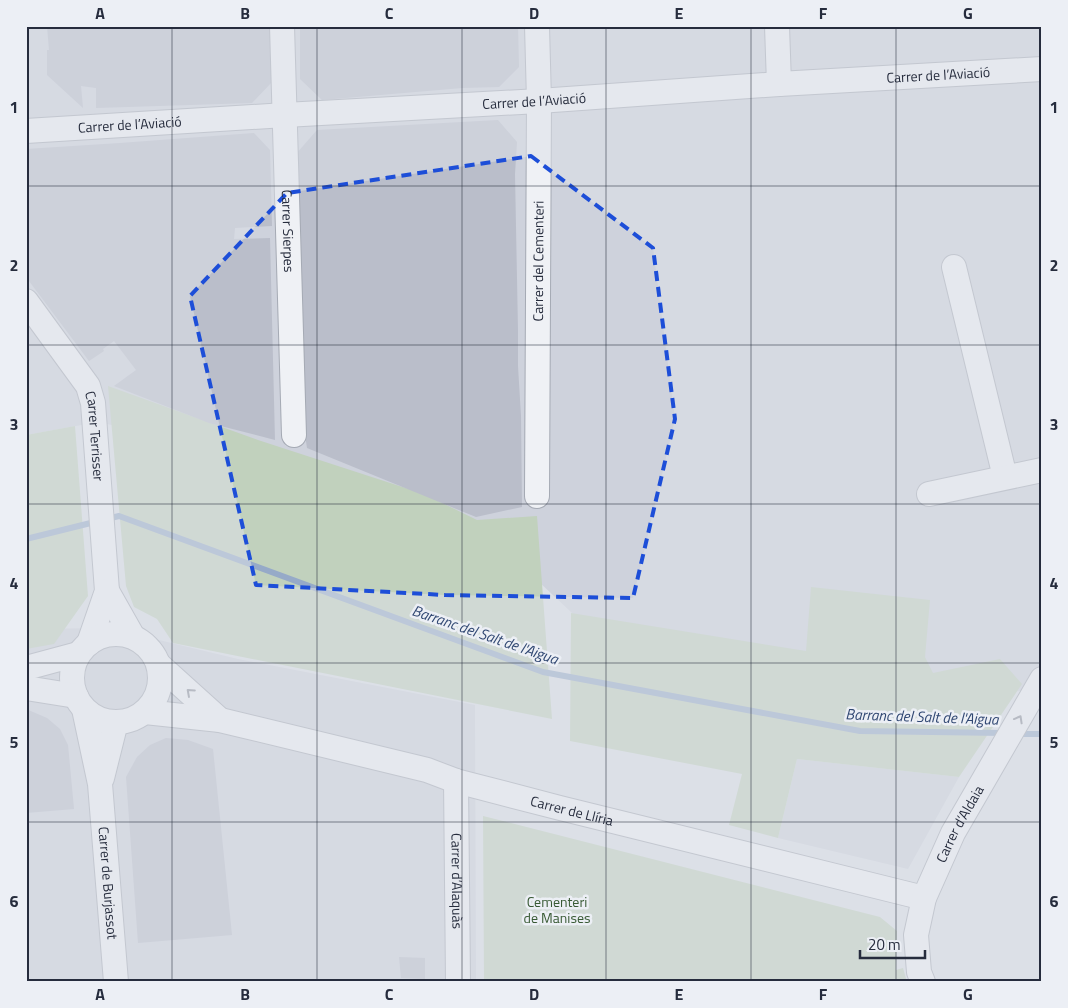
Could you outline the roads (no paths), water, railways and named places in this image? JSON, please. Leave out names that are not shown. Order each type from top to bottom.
[{"type":"street","name":"Carrer Sierpes","points":[[282,26],[294,435]]},
{"type":"street","name":"Carrer del Cementeri","points":[[537,26],[537,496]]},
{"type":"street","points":[[777,26],[779,84]]},
{"type":"street","name":"Carrer de l’Aviació","points":[[26,131],[1042,69]]},
{"type":"street","points":[[954,267],[1005,477]]},
{"type":"street","name":"Carrer Terrisser","points":[[26,301],[88,386],[93,403],[107,591],[133,636]]},
{"type":"street","points":[[929,494],[1042,470]]},
{"type":"street","name":"Carrer Terrisser","points":[[84,649],[107,591]]},
{"type":"street","points":[[26,668],[84,649],[110,634],[133,636],[150,648],[159,665],[159,691],[145,712],[131,720],[116,722],[99,719],[80,703],[26,688]]},
{"type":"street","points":[[80,703],[72,675],[84,649]]},
{"type":"street","name":"Carrer de Llíria","points":[[159,665],[220,720]]},
{"type":"street","name":"Carrer d’Aldaia","points":[[923,982],[919,972],[916,935],[924,898],[954,833],[1042,679]]},
{"type":"street","name":"Carrer de Burjassot","points":[[80,703],[100,784],[116,982]]},
{"type":"street","name":"Carrer de Llíria","points":[[145,712],[220,720],[427,770],[456,781],[924,898]]},
{"type":"street","name":"Carrer de Burjassot","points":[[100,784],[116,722]]},
{"type":"street","name":"Carrer d’Alaquàs","points":[[456,781],[458,982]]},
{"type":"waterway","name":"Barranc del Salt de l'Aigua","points":[[26,539],[119,516],[543,672],[860,731],[1004,733]]},
{"type":"waterway","name":"Barranc del Salt de l'Aigua","points":[[1016,734],[1042,734]]},
{"type":"park label","name":"Cementeri de Manises","points":[[557,910]]}]
